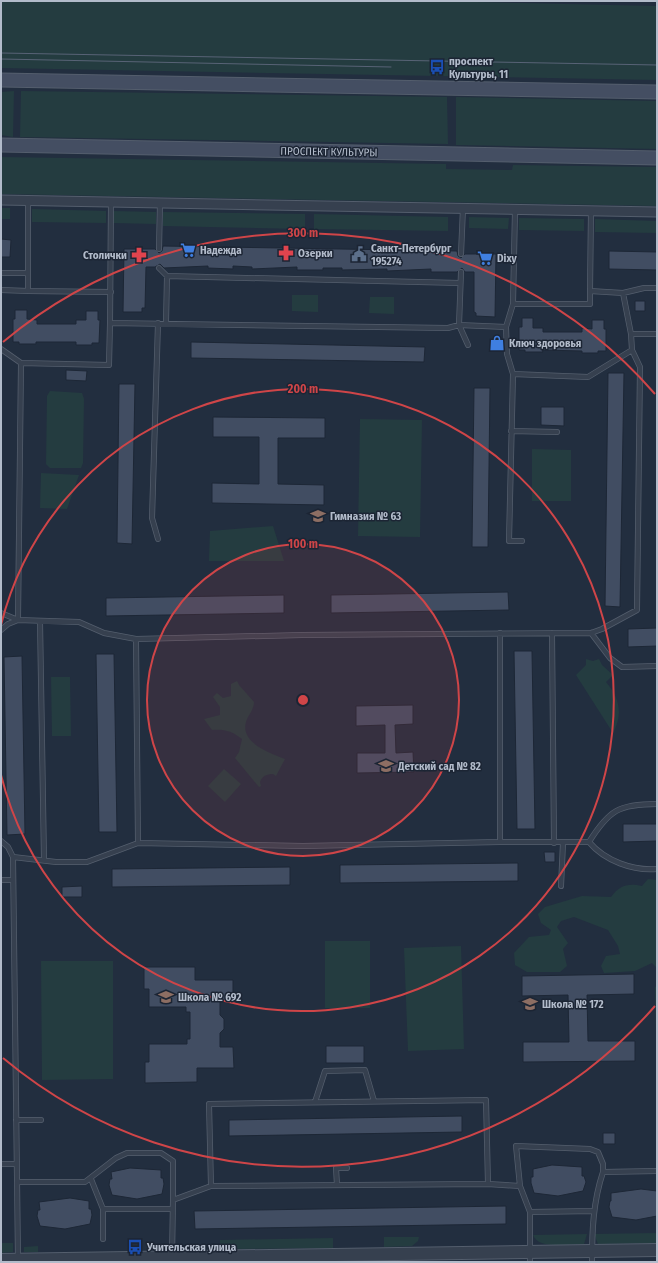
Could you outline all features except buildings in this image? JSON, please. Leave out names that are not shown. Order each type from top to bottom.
[{"type":"main road","points":[[1,80],[657,92]]},
{"type":"main road","name":"ПРОСПЕКТ КУЛЬТУРЫ","points":[[1,146],[657,158]]},
{"type":"street","points":[[1,200],[657,212]]},
{"type":"street","points":[[10,1261],[431,1256],[592,1256],[657,1250]]},
{"type":"lane","points":[[28,201],[28,291]]},
{"type":"lane","points":[[1,349],[21,363],[109,366],[111,203]]},
{"type":"lane","points":[[159,249],[160,204]]},
{"type":"lane","points":[[461,254],[463,208]]},
{"type":"lane","points":[[514,210],[513,304],[506,327],[507,354],[513,374],[509,540],[522,541]]},
{"type":"lane","points":[[513,304],[590,304],[591,211]]},
{"type":"lane","points":[[159,268],[167,276],[460,283]]},
{"type":"lane","points":[[461,272],[459,325],[468,345]]},
{"type":"lane","points":[[1,273],[28,274]]},
{"type":"lane","points":[[166,323],[167,276]]},
{"type":"lane","points":[[590,291],[623,293],[644,288],[657,288]]},
{"type":"lane","points":[[1,290],[111,292]]},
{"type":"lane","points":[[1,613],[18,620],[80,622],[104,633],[136,639],[590,633],[602,629],[637,610],[640,367],[632,350],[632,334],[623,293]]},
{"type":"lane","points":[[110,323],[448,328],[459,325],[506,327]]},
{"type":"lane","points":[[158,323],[152,518],[158,539]]},
{"type":"lane","points":[[632,334],[657,334]]},
{"type":"lane","points":[[513,374],[588,377],[632,350]]},
{"type":"lane","points":[[18,620],[21,363]]},
{"type":"lane","points":[[511,431],[557,432]]},
{"type":"lane","points":[[1,630],[8,624],[18,620]]},
{"type":"lane","points":[[40,621],[44,860]]},
{"type":"lane","points":[[500,633],[500,842]]},
{"type":"lane","points":[[552,633],[554,843]]},
{"type":"lane","points":[[590,633],[610,658],[622,667],[657,666]]},
{"type":"lane","points":[[136,639],[138,843]]},
{"type":"lane","points":[[590,842],[612,813],[627,806],[657,804]]},
{"type":"lane","points":[[1,841],[8,847],[13,857],[17,1182],[10,1261]]},
{"type":"lane","points":[[13,857],[87,862],[138,843],[303,846],[500,842],[590,842],[601,854],[634,868],[646,870],[657,869]]},
{"type":"lane","points":[[561,886],[563,843]]},
{"type":"lane","points":[[1,880],[13,880]]},
{"type":"lane","points":[[315,1102],[325,1071],[365,1070],[374,1101]]},
{"type":"lane","points":[[211,1186],[209,1104],[486,1100],[488,1184]]},
{"type":"lane","points":[[16,1120],[41,1120]]},
{"type":"lane","points":[[530,1257],[530,1212],[520,1186],[516,1146],[590,1149],[598,1152],[603,1172],[596,1193],[592,1231],[592,1256]]},
{"type":"lane","points":[[17,1182],[85,1182],[91,1179],[116,1158],[126,1153],[161,1153],[173,1161],[172,1260]]},
{"type":"lane","points":[[1,1164],[16,1164]]},
{"type":"lane","points":[[337,1185],[336,1168],[347,1168]]},
{"type":"lane","points":[[603,1172],[657,1171]]},
{"type":"lane","points":[[91,1179],[103,1209],[103,1239]]},
{"type":"lane","points":[[173,1200],[211,1186],[488,1184],[520,1186]]},
{"type":"lane","points":[[103,1209],[172,1209]]},
{"type":"lane","points":[[530,1212],[594,1211]]},
{"type":"green space","points":[[1,1],[432,1],[657,6],[657,80],[1,68]]},
{"type":"green space","points":[[14,91],[13,137],[1,135],[1,92]]},
{"type":"green space","points":[[21,91],[447,97],[448,144],[20,137]]},
{"type":"green space","points":[[456,97],[657,101],[657,149],[456,145]]},
{"type":"green space","points":[[1,157],[446,164],[446,169],[512,170],[513,165],[657,167],[657,206],[1,194]]},
{"type":"green space","points":[[1,208],[10,208],[10,219],[1,219]]},
{"type":"green space","points":[[32,209],[106,211],[106,223],[32,222]]},
{"type":"green space","points":[[113,211],[156,212],[156,224],[113,223]]},
{"type":"green space","points":[[163,212],[305,214],[305,229],[163,226]]},
{"type":"green space","points":[[314,214],[448,217],[448,231],[314,229]]},
{"type":"green space","points":[[469,217],[509,218],[508,229],[469,228]]},
{"type":"green space","points":[[519,218],[584,219],[584,231],[519,230]]},
{"type":"green space","points":[[595,219],[657,221],[657,233],[595,232]]},
{"type":"green space","points":[[292,295],[318,295],[318,312],[292,311]]},
{"type":"green space","points":[[370,297],[394,297],[394,314],[369,313]]},
{"type":"green space","points":[[50,391],[82,393],[84,399],[83,463],[81,468],[50,468],[46,464],[47,396]]},
{"type":"green space","points":[[360,419],[422,420],[420,537],[358,536]]},
{"type":"green space","points":[[532,449],[571,450],[571,501],[532,501]]},
{"type":"green space","points":[[41,473],[79,475],[67,509],[40,508]]},
{"type":"green space","points":[[273,526],[284,561],[209,561],[210,531]]},
{"type":"green space","points":[[586,659],[593,661],[599,659],[602,665],[613,675],[606,682],[617,700],[619,713],[613,733],[576,675],[586,665]]},
{"type":"green space","points":[[51,677],[70,677],[71,736],[52,736]]},
{"type":"green space","points":[[237,681],[254,702],[253,708],[246,722],[245,729],[247,736],[264,750],[285,759],[276,776],[269,774],[265,776],[262,778],[260,782],[261,786],[259,787],[235,758],[239,752],[242,739],[228,731],[212,730],[204,719],[220,715],[220,707],[213,697],[217,693],[223,698],[231,696],[231,684]]},
{"type":"green space","points":[[224,769],[241,784],[225,802],[208,786]]},
{"type":"green space","points":[[648,879],[657,880],[657,968],[652,963],[635,971],[604,973],[601,966],[606,956],[620,954],[618,946],[608,930],[574,917],[561,921],[557,927],[568,943],[563,949],[567,966],[560,972],[527,972],[515,965],[514,953],[529,937],[549,935],[551,930],[541,923],[538,914],[545,907],[582,896],[611,897],[621,887],[628,885],[642,886]]},
{"type":"green space","points":[[325,941],[370,941],[370,1008],[325,1008]]},
{"type":"green space","points":[[461,946],[464,1049],[408,1051],[404,948]]},
{"type":"green space","points":[[41,961],[113,961],[113,1079],[42,1080]]},
{"type":"green space","points":[[657,986],[657,1082],[655,987]]},
{"type":"green space","points":[[657,1233],[657,1243],[598,1244],[594,1234]]},
{"type":"green space","points":[[587,1234],[584,1244],[563,1245],[541,1243],[536,1240],[533,1235]]},
{"type":"green space","points":[[384,1237],[419,1237],[418,1241],[412,1246],[384,1247]]},
{"type":"green space","points":[[333,1238],[333,1248],[220,1249],[220,1240]]},
{"type":"green space","points":[[1,1243],[13,1243],[13,1252],[1,1253]]},
{"type":"green space","points":[[38,1246],[38,1252],[24,1252],[24,1247]]},
{"type":"tram line","points":[[1,53],[657,65]]},
{"type":"tram line","points":[[1,59],[391,67]]},
{"type":"place","name":"проспект Культуры, 11","points":[[437,67]]},
{"type":"place","name":"Надежда","points":[[188,250]]},
{"type":"place","name":"Озерки","points":[[286,253]]},
{"type":"place","name":"Санкт-Петербург 195274","points":[[359,254]]},
{"type":"place","name":"Столички","points":[[139,255]]},
{"type":"place","name":"Dixy","points":[[485,258]]},
{"type":"place","name":"Ключ здоровья","points":[[497,343]]},
{"type":"place","name":"Гимназия № 63","points":[[318,516]]},
{"type":"place","name":"Детский сад № 82","points":[[386,766]]},
{"type":"place","name":"Школа № 692","points":[[166,997]]},
{"type":"place","name":"Школа № 172","points":[[530,1004]]},
{"type":"place","name":"Учительская улица","points":[[135,1247]]}]
